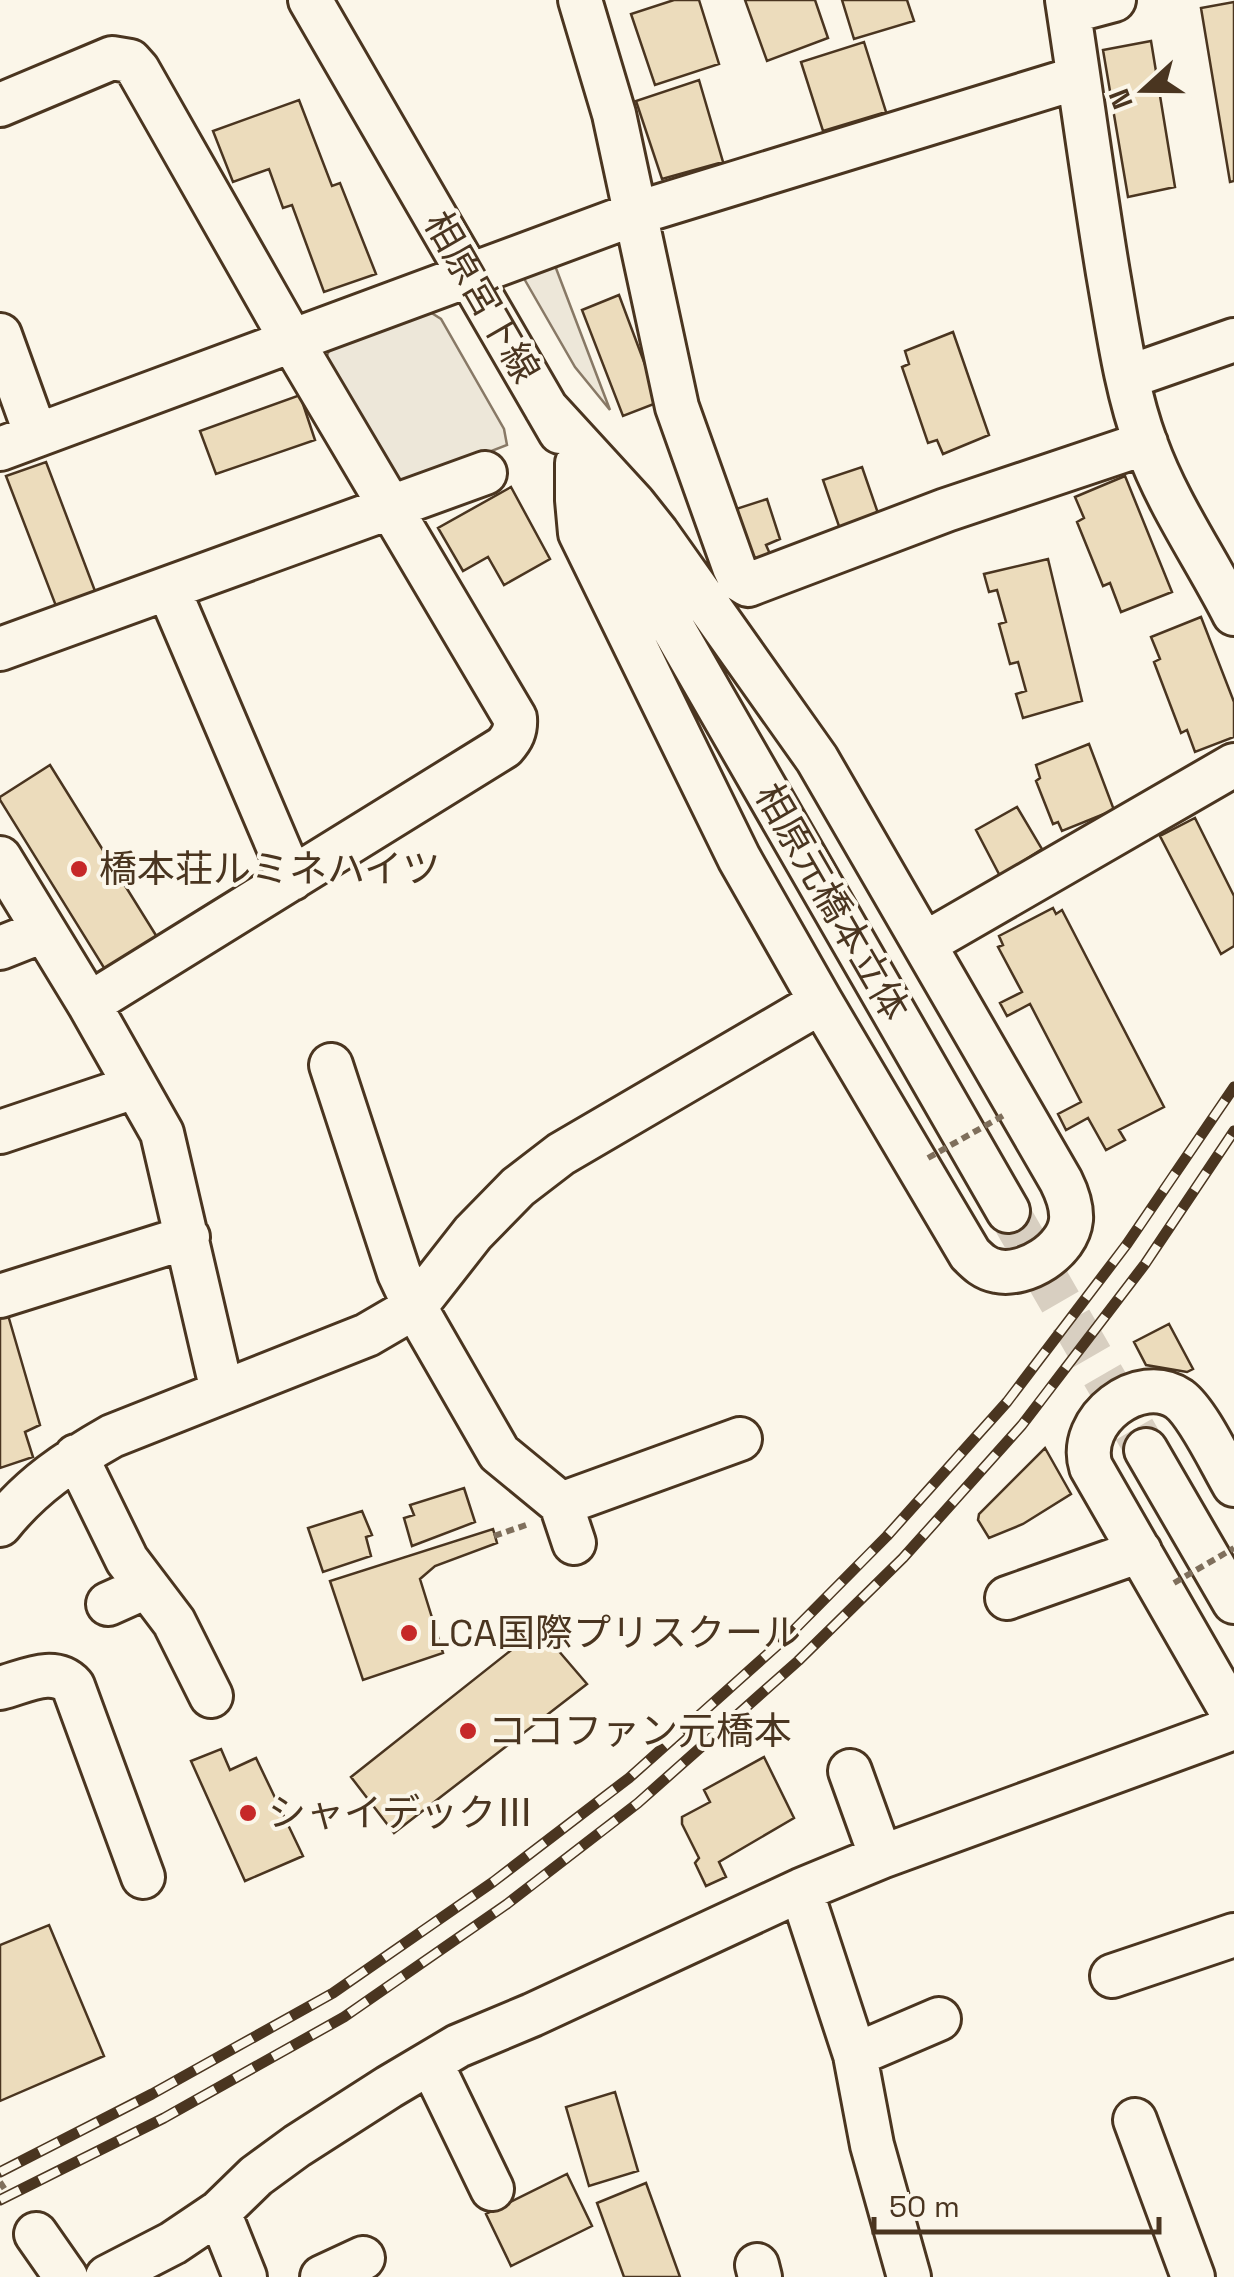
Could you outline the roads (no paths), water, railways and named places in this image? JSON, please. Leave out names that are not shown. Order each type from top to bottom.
[{"type":"street","name":"相原宮下線","points":[[310,0],[654,593]]},
{"type":"street","points":[[580,0],[614,114],[676,407],[740,580],[748,585],[946,510],[1146,444]]},
{"type":"street","points":[[1114,0],[1068,6],[1113,301],[1146,444],[1166,493],[1216,544],[1234,614]]},
{"type":"street","points":[[0,105],[112,58],[130,61],[138,70],[292,341],[515,718],[516,727],[504,747],[89,1004]]},
{"type":"street","points":[[0,335],[18,442],[636,212],[1077,78]]},
{"type":"street","points":[[1128,377],[1234,340]]},
{"type":"street","points":[[546,408],[658,533],[817,760],[924,944],[1067,1194],[1071,1219],[1068,1230],[1060,1244],[1036,1264],[1003,1272],[990,1270],[970,1254],[821,1002],[739,858],[580,533],[578,462]]},
{"type":"street","points":[[0,649],[485,473]]},
{"type":"street","points":[[168,588],[292,879]]},
{"type":"street","name":"相原元橋本立体","points":[[654,593],[1008,1211]]},
{"type":"street","points":[[924,944],[1234,764]]},
{"type":"street","points":[[0,858],[162,1133],[222,1392]]},
{"type":"street","points":[[0,948],[43,931]]},
{"type":"street","points":[[0,1525],[34,1488],[76,1456],[112,1436],[366,1335],[415,1308],[473,1233],[518,1186],[560,1154],[821,1002]]},
{"type":"street","points":[[331,1065],[399,1273],[415,1308],[499,1453],[567,1524],[740,1439]]},
{"type":"street","points":[[0,1132],[134,1087]]},
{"type":"street","points":[[0,1296],[188,1237]]},
{"type":"street","points":[[1234,1485],[1192,1413],[1178,1399],[1163,1393],[1131,1396],[1114,1404],[1091,1436],[1090,1468],[1234,1716]]},
{"type":"street","points":[[1146,1450],[1234,1602]]},
{"type":"street","points":[[76,1456],[127,1560],[127,1595],[174,1622],[212,1696]]},
{"type":"street","points":[[1007,1598],[1140,1551]]},
{"type":"street","points":[[0,1688],[47,1675],[66,1678],[73,1686],[143,1877]]},
{"type":"street","points":[[107,2277],[173,2242],[218,2212],[256,2176],[297,2146],[458,2046],[801,1890],[1234,1728]]},
{"type":"street","points":[[850,1771],[881,1858]]},
{"type":"street","points":[[801,1890],[855,2054],[872,2144],[910,2277]]},
{"type":"street","points":[[1112,1976],[1233,1938]]},
{"type":"street","points":[[855,2054],[940,2019]]},
{"type":"street","points":[[430,2062],[492,2189]]},
{"type":"street","points":[[1135,2120],[1193,2277]]},
{"type":"street","points":[[218,2212],[245,2277]]},
{"type":"street","points":[[36,2234],[66,2277]]},
{"type":"street","points":[[322,2277],[363,2258]]},
{"type":"tunnel","points":[[1008,1211],[1146,1450]]},
{"type":"railway","points":[[0,2172],[152,2094],[333,1993],[493,1882],[629,1778],[789,1635],[887,1536],[1007,1402],[1127,1244],[1234,1087]]},
{"type":"railway","points":[[0,2200],[164,2118],[344,2017],[507,1904],[638,1803],[798,1661],[903,1558],[1022,1425],[1145,1264],[1234,1131]]},
{"type":"place","name":"橋本荘ルミネハイツ","points":[[79,869]]},
{"type":"place","name":"LCA国際プリスクール","points":[[409,1633]]},
{"type":"place","name":"ココファン元橋本","points":[[468,1731]]},
{"type":"place","name":"シャイデックⅢ","points":[[248,1813]]}]
